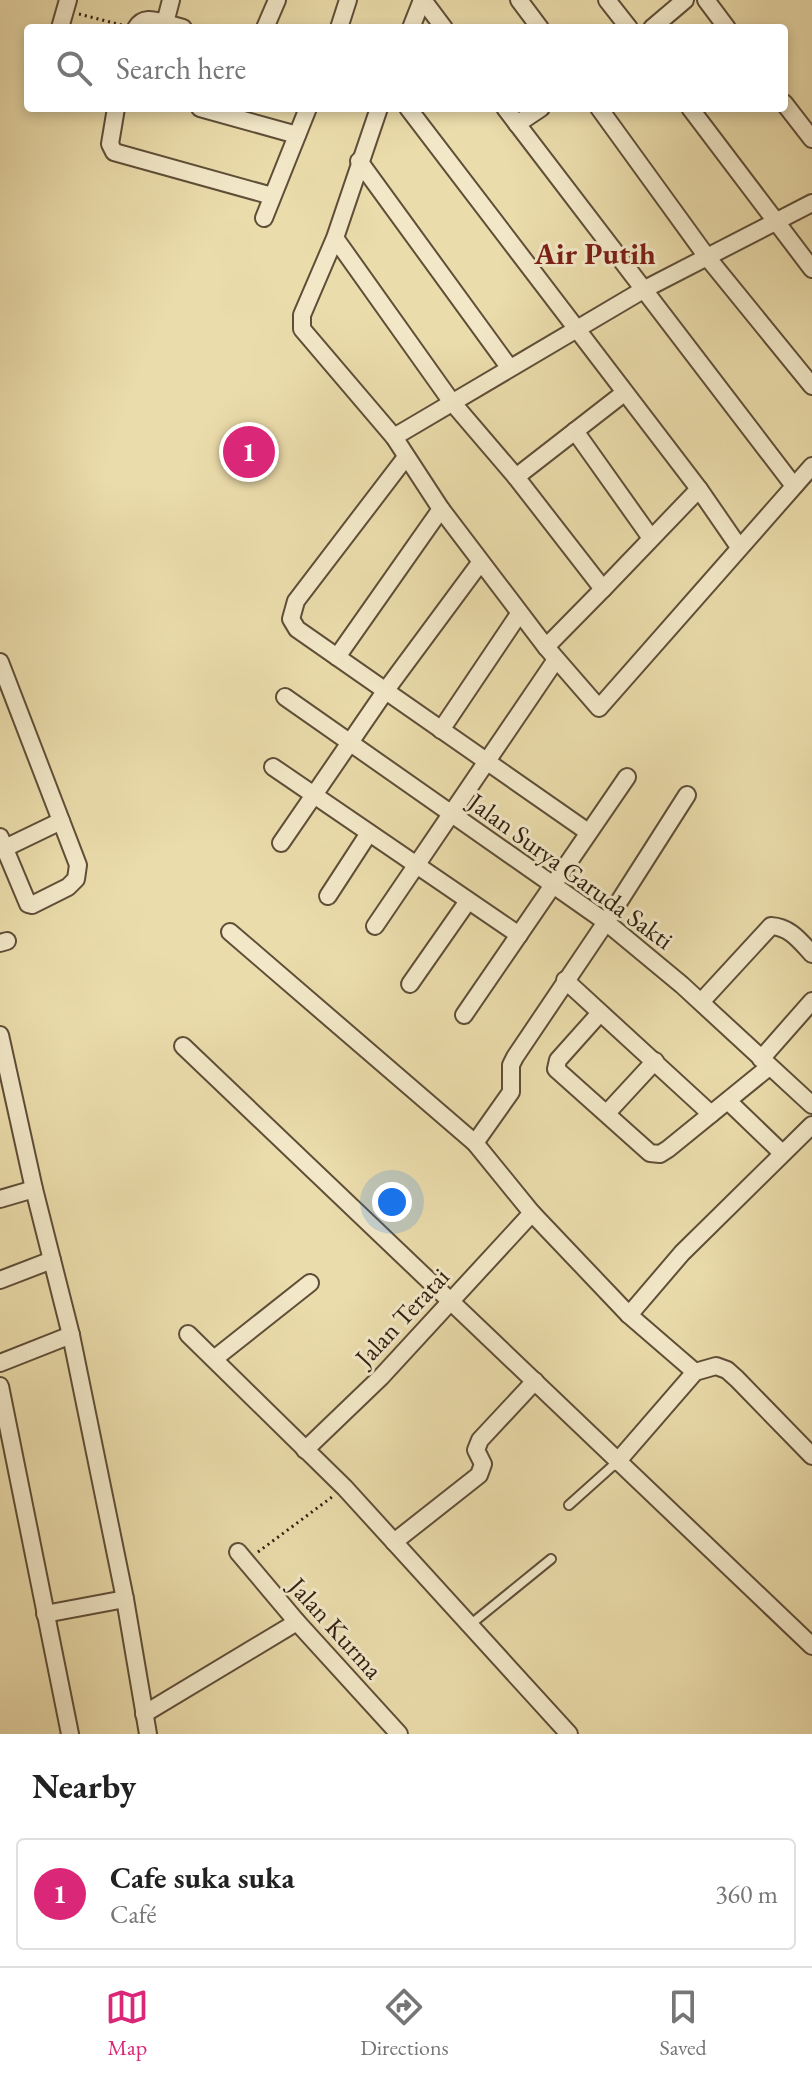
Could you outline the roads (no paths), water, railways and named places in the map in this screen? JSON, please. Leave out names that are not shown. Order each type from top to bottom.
[{"type":"street","points":[[165,23],[171,0]]},
{"type":"street","points":[[267,24],[277,0]]},
{"type":"street","points":[[340,24],[348,0]]},
{"type":"street","points":[[413,24],[423,0],[441,24]]},
{"type":"street","points":[[519,0],[537,24]]},
{"type":"street","points":[[607,0],[626,24]]},
{"type":"street","points":[[657,24],[685,0]]},
{"type":"street","points":[[706,0],[724,24]]},
{"type":"street","points":[[138,24],[146,20],[169,24]]},
{"type":"street","points":[[788,108],[812,139]]},
{"type":"street","points":[[115,112],[110,144],[114,152],[272,196]]},
{"type":"street","points":[[214,112],[297,135]]},
{"type":"street","points":[[264,218],[306,112]]},
{"type":"street","points":[[377,112],[335,238],[302,315],[302,329],[394,437],[480,563],[550,654],[599,708],[812,466]]},
{"type":"street","points":[[411,112],[699,489],[739,547]]},
{"type":"street","points":[[508,112],[794,486]]},
{"type":"street","points":[[517,124],[535,112]]},
{"type":"street","points":[[602,112],[707,257],[812,386]]},
{"type":"street","points":[[693,112],[812,269]]},
{"type":"street","points":[[359,161],[509,367]]},
{"type":"street","points":[[394,437],[643,290],[812,203]]},
{"type":"street","points":[[335,238],[451,401],[516,477],[603,589]]},
{"type":"street","points":[[516,477],[624,393]]},
{"type":"street","points":[[575,431],[651,538]]},
{"type":"street","points":[[406,457],[292,609],[291,619],[297,629],[588,832]]},
{"type":"street","points":[[375,926],[487,762],[550,654],[603,589],[699,489]]},
{"type":"street","points":[[337,657],[441,509]]},
{"type":"street","points":[[281,843],[386,690],[480,563]]},
{"type":"street","points":[[441,730],[519,614]]},
{"type":"street","points":[[0,663],[78,865],[78,875],[68,887],[32,905],[25,901],[2,843],[61,821]]},
{"type":"street","name":"Jalan Surya Garuda Sakti","points":[[285,697],[606,922],[701,1002],[765,1063],[809,1097]]},
{"type":"street","points":[[273,767],[519,935]]},
{"type":"street","points":[[464,1015],[627,777]]},
{"type":"street","points":[[475,1143],[511,1092],[511,1065],[515,1057],[687,795]]},
{"type":"street","points":[[328,896],[369,833]]},
{"type":"street","points":[[410,984],[468,901]]},
{"type":"street","points":[[701,1002],[771,926],[790,932],[812,954]]},
{"type":"street","points":[[230,932],[475,1143],[532,1213],[629,1315],[695,1372]]},
{"type":"street","points":[[565,980],[711,1114]]},
{"type":"street","points":[[600,1013],[556,1066],[644,1150],[658,1154],[728,1101],[765,1063],[812,1001]]},
{"type":"street","points":[[0,1035],[71,1335],[125,1599],[148,1734]]},
{"type":"street","points":[[183,1046],[812,1646]]},
{"type":"street","points":[[607,1113],[655,1061]]},
{"type":"street","points":[[728,1101],[782,1153]]},
{"type":"street","points":[[629,1315],[682,1253],[812,1125]]},
{"type":"street","points":[[0,1199],[34,1189]]},
{"type":"street","name":"Jalan Teratai","points":[[305,1450],[381,1377],[532,1213]]},
{"type":"street","points":[[0,1280],[52,1260]]},
{"type":"street","points":[[214,1359],[310,1283]]},
{"type":"street","points":[[188,1334],[345,1488],[569,1734]]},
{"type":"street","points":[[0,1363],[71,1335]]},
{"type":"street","points":[[617,1462],[695,1372],[716,1366],[727,1370],[811,1452]]},
{"type":"street","points":[[394,1542],[479,1475],[483,1469],[476,1450],[480,1440],[535,1381]]},
{"type":"street","points":[[0,1386],[4,1440],[70,1734]]},
{"type":"street","name":"Jalan Kurma","points":[[242,1557],[399,1734]]},
{"type":"street","points":[[45,1614],[125,1599]]},
{"type":"street","points":[[144,1714],[297,1622]]},
{"type":"lane","points":[[569,1505],[617,1462]]},
{"type":"lane","points":[[471,1624],[551,1559]]},
{"type":"place","name":"Cafe suka suka","points":[[249,452]]},
{"type":"district","name":"Air Putih","points":[[595,253]]}]
